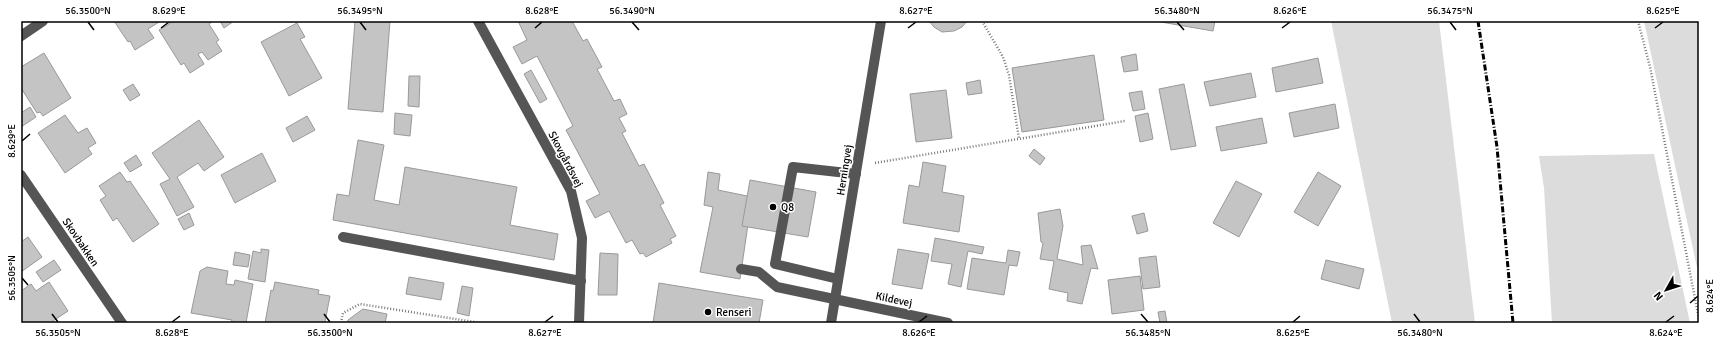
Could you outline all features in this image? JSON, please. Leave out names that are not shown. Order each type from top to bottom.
[{"type":"street","points":[[21,36],[43,21]]},
{"type":"street","name":"Skovgårdsvej","points":[[478,21],[571,191],[582,238],[579,323]]},
{"type":"street","name":"Herningvej","points":[[831,323],[881,21]]},
{"type":"street","points":[[838,279],[775,264],[793,167],[856,170]]},
{"type":"street","name":"Skovbakken","points":[[21,175],[122,323]]},
{"type":"street","points":[[343,237],[581,281]]},
{"type":"street","name":"Kildevej","points":[[741,269],[760,272],[776,287],[948,323]]},
{"type":"path","points":[[982,21],[1003,57],[1010,75],[1019,139]]},
{"type":"path","points":[[1638,21],[1650,67],[1699,319]]},
{"type":"path","points":[[856,170],[1019,139],[1125,121]]},
{"type":"path","points":[[341,323],[343,313],[360,304],[482,323]]},
{"type":"shaded area","points":[[1331,21],[1439,21],[1475,323],[1392,323]]},
{"type":"shaded area","points":[[1644,21],[1699,21],[1699,277]]},
{"type":"shaded area","points":[[1654,154],[1690,323],[1552,323],[1544,188],[1539,156]]},
{"type":"building","points":[[114,21],[159,22],[148,29],[154,38],[135,50],[130,41],[128,42]]},
{"type":"building","points":[[174,21],[213,21],[209,24],[219,40],[216,42],[222,51],[208,60],[202,52],[198,54],[204,64],[190,73],[184,63],[181,65],[159,30]]},
{"type":"building","points":[[220,21],[234,21],[224,28]]},
{"type":"building","points":[[355,21],[390,21],[383,112],[348,109]]},
{"type":"building","points":[[518,21],[572,21],[583,41],[587,39],[602,67],[597,69],[614,101],[620,99],[627,114],[619,118],[626,131],[622,133],[639,166],[644,164],[664,203],[660,205],[676,236],[670,239],[672,243],[646,257],[643,253],[640,254],[632,240],[626,243],[609,211],[595,218],[586,201],[600,194],[566,130],[573,126],[537,56],[522,64],[513,47],[527,40]]},
{"type":"building","points":[[929,21],[967,21],[962,27],[954,31],[942,32],[934,27]]},
{"type":"building","points":[[1155,21],[1215,21],[1213,31]]},
{"type":"building","points":[[297,23],[305,37],[300,39],[322,78],[289,96],[261,42]]},
{"type":"building","points":[[44,53],[71,98],[43,116],[40,112],[37,113],[21,88],[21,67]]},
{"type":"building","points":[[1136,54],[1138,70],[1124,72],[1121,57]]},
{"type":"building","points":[[1094,55],[1104,120],[1022,132],[1012,68]]},
{"type":"building","points":[[1318,58],[1323,83],[1276,92],[1272,68]]},
{"type":"building","points":[[531,70],[547,99],[540,103],[524,74]]},
{"type":"building","points":[[1251,73],[1256,97],[1210,106],[1204,82]]},
{"type":"building","points":[[409,76],[420,76],[419,107],[408,106]]},
{"type":"building","points":[[980,80],[982,93],[968,95],[966,83]]},
{"type":"building","points":[[133,84],[140,95],[130,101],[123,90]]},
{"type":"building","points":[[1184,84],[1196,146],[1171,150],[1159,89]]},
{"type":"building","points":[[946,90],[952,138],[916,142],[910,94]]},
{"type":"building","points":[[1142,91],[1145,109],[1133,111],[1129,93]]},
{"type":"building","points":[[1335,104],[1339,128],[1294,137],[1289,113]]},
{"type":"building","points":[[30,107],[36,117],[21,127],[21,113]]},
{"type":"building","points":[[395,113],[412,115],[410,136],[394,134]]},
{"type":"building","points":[[1148,113],[1153,139],[1140,142],[1135,116]]},
{"type":"building","points":[[65,115],[78,133],[87,128],[96,143],[88,148],[92,154],[65,173],[38,133]]},
{"type":"building","points":[[307,116],[315,130],[293,142],[286,128]]},
{"type":"building","points":[[1262,118],[1267,143],[1221,151],[1216,127]]},
{"type":"building","points":[[199,120],[224,157],[204,171],[198,163],[177,177],[194,207],[177,216],[160,184],[170,179],[152,153]]},
{"type":"building","points":[[358,140],[384,145],[374,200],[399,205],[405,167],[517,187],[510,225],[558,234],[554,260],[333,220],[337,194],[349,196]]},
{"type":"building","points":[[1034,149],[1045,158],[1040,165],[1029,156]]},
{"type":"building","points":[[262,153],[276,181],[235,203],[221,175]]},
{"type":"building","points":[[136,155],[142,165],[130,172],[124,163]]},
{"type":"building","points":[[923,162],[946,166],[942,192],[964,196],[959,232],[903,223],[909,185],[919,187]]},
{"type":"building","points":[[120,172],[127,182],[130,181],[159,224],[133,242],[117,218],[113,221],[100,200],[106,196],[99,186]]},
{"type":"building","points":[[708,172],[720,174],[718,190],[752,197],[740,279],[700,272],[713,207],[704,205]]},
{"type":"building","points":[[1318,172],[1341,186],[1318,226],[1294,212]]},
{"type":"building","points":[[750,180],[816,192],[808,237],[742,226]]},
{"type":"building","points":[[1236,181],[1262,194],[1239,237],[1213,223]]},
{"type":"building","points":[[1060,209],[1063,226],[1057,259],[1083,265],[1081,246],[1091,245],[1098,269],[1091,268],[1082,304],[1067,301],[1068,293],[1049,289],[1054,261],[1040,259],[1043,243],[1041,242],[1038,213]]},
{"type":"building","points":[[189,213],[194,225],[184,230],[178,219]]},
{"type":"building","points":[[1144,213],[1148,231],[1137,234],[1132,216]]},
{"type":"building","points":[[28,237],[42,257],[21,272],[21,242]]},
{"type":"building","points":[[935,238],[984,247],[982,254],[968,251],[961,287],[948,284],[952,264],[931,261]]},
{"type":"building","points":[[261,249],[269,250],[265,282],[248,279],[253,251],[261,253]]},
{"type":"building","points":[[898,249],[929,254],[922,289],[892,284]]},
{"type":"building","points":[[1008,250],[1020,252],[1017,266],[1009,265],[1004,295],[967,289],[972,258],[1006,263]]},
{"type":"building","points":[[235,252],[250,255],[248,267],[233,265]]},
{"type":"building","points":[[600,253],[618,254],[617,295],[598,295]]},
{"type":"building","points":[[1156,256],[1160,287],[1143,289],[1139,258]]},
{"type":"building","points":[[54,260],[61,270],[43,282],[36,272]]},
{"type":"building","points":[[1326,260],[1364,269],[1359,289],[1321,279]]},
{"type":"building","points":[[207,267],[228,271],[226,284],[234,285],[235,280],[253,284],[246,323],[231,323],[232,320],[191,313],[200,271]]},
{"type":"building","points":[[1140,276],[1144,310],[1112,314],[1108,280]]},
{"type":"building","points":[[409,277],[444,283],[441,300],[406,294]]},
{"type":"building","points":[[49,282],[68,311],[50,323],[23,323],[21,320],[21,291],[31,284],[36,291]]},
{"type":"building","points":[[275,282],[319,290],[318,294],[330,296],[325,322],[330,323],[265,323],[271,290],[273,291]]},
{"type":"building","name":"Renseri","points":[[659,283],[763,300],[759,323],[653,323]]},
{"type":"building","points":[[462,286],[473,288],[469,316],[457,313]]},
{"type":"building","points":[[363,309],[387,314],[385,323],[347,323],[348,320]]},
{"type":"building","points":[[1165,311],[1167,323],[1160,323],[1158,312]]},
{"type":"railway","points":[[1478,21],[1497,147],[1513,323]]},
{"type":"place","name":"Q8","points":[[773,207]]},
{"type":"place","name":"Renseri","points":[[708,312]]}]
